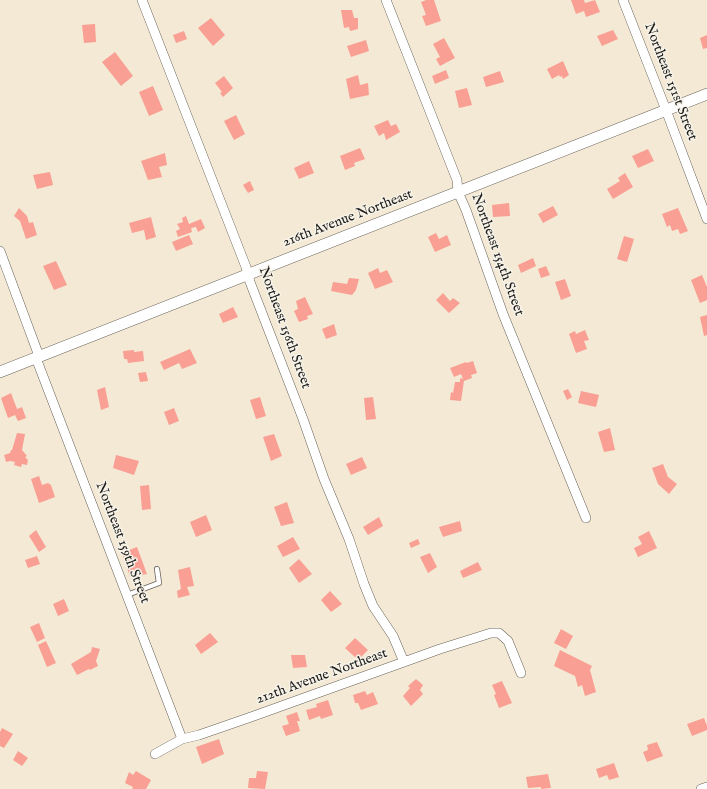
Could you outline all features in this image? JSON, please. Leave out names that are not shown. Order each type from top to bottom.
[{"type":"street","name":"Northeast 156th Street","points":[[142,0],[246,267],[324,479],[349,539],[364,584],[373,606],[393,636],[404,662]]},
{"type":"street","name":"Northeast 154th Street","points":[[386,0],[457,180],[458,192],[466,210],[503,314],[586,518]]},
{"type":"street","name":"Northeast 151st Street","points":[[623,0],[707,219]]},
{"type":"street","name":"216th Avenue Northeast","points":[[0,372],[707,94]]},
{"type":"street","name":"Northeast 159th Street","points":[[0,251],[37,357],[182,739]]},
{"type":"street","name":"212th Avenue Northeast","points":[[156,754],[182,739],[199,735],[252,717],[491,632],[500,633],[508,640],[521,673]]},
{"type":"street","points":[[701,789],[707,787]]},
{"type":"lane","points":[[127,595],[159,584],[157,569]]},
{"type":"building","points":[[426,0],[434,0],[441,21],[426,26],[422,16],[426,15],[421,2]]},
{"type":"building","points":[[571,0],[584,0],[585,3],[595,0],[600,12],[586,17],[584,11],[576,14]]},
{"type":"building","points":[[341,10],[352,10],[354,18],[358,18],[358,29],[350,31],[349,27],[344,28]]},
{"type":"building","points":[[211,18],[225,35],[213,46],[198,28]]},
{"type":"building","points":[[95,24],[96,42],[84,43],[82,25]]},
{"type":"building","points":[[613,30],[618,39],[602,46],[597,36]]},
{"type":"building","points":[[184,31],[187,39],[176,43],[173,35]]},
{"type":"building","points":[[707,35],[707,48],[703,49],[700,38]]},
{"type":"building","points":[[444,38],[455,58],[440,66],[436,59],[440,57],[433,44]]},
{"type":"building","points":[[366,40],[369,51],[351,57],[347,46]]},
{"type":"building","points":[[115,52],[133,76],[121,86],[102,62]]},
{"type":"building","points":[[563,61],[569,75],[563,79],[562,76],[560,77],[559,75],[552,79],[547,69]]},
{"type":"building","points":[[446,70],[449,78],[435,84],[432,76]]},
{"type":"building","points":[[500,71],[504,82],[486,87],[483,77]]},
{"type":"building","points":[[358,75],[360,85],[368,83],[369,95],[350,99],[346,79]]},
{"type":"building","points":[[224,76],[233,88],[223,97],[220,93],[222,92],[215,83]]},
{"type":"building","points":[[153,86],[163,110],[149,116],[139,92]]},
{"type":"building","points":[[467,88],[472,105],[459,108],[455,91]]},
{"type":"building","points":[[236,115],[245,134],[234,140],[224,121]]},
{"type":"building","points":[[388,120],[391,126],[396,124],[400,132],[386,140],[384,133],[379,136],[374,126]]},
{"type":"building","points":[[360,148],[365,159],[354,163],[355,166],[345,170],[340,156]]},
{"type":"building","points":[[648,149],[654,161],[638,168],[632,156]]},
{"type":"building","points":[[165,153],[167,165],[159,167],[162,177],[148,180],[141,161]]},
{"type":"building","points":[[309,161],[314,173],[299,179],[294,168]]},
{"type":"building","points":[[50,172],[53,185],[37,189],[33,175]]},
{"type":"building","points":[[625,173],[633,187],[613,199],[607,189],[620,181],[618,178]]},
{"type":"building","points":[[250,181],[254,190],[248,193],[243,185]]},
{"type":"building","points":[[509,203],[510,216],[493,217],[492,205]]},
{"type":"building","points":[[553,206],[558,215],[543,223],[538,214]]},
{"type":"building","points":[[19,208],[27,216],[29,223],[33,222],[37,235],[26,239],[20,221],[14,216]]},
{"type":"building","points":[[678,208],[688,231],[680,234],[678,229],[672,231],[670,225],[667,227],[662,214]]},
{"type":"building","points":[[186,216],[189,224],[201,219],[205,228],[198,232],[196,227],[191,228],[192,232],[178,237],[176,231],[180,229],[177,224],[183,222],[182,218]]},
{"type":"building","points":[[151,217],[156,237],[146,240],[144,230],[132,233],[129,223]]},
{"type":"building","points":[[436,233],[439,239],[447,235],[451,245],[435,252],[428,237]]},
{"type":"building","points":[[189,235],[193,244],[176,251],[172,242]]},
{"type":"building","points":[[624,236],[634,239],[627,262],[617,259]]},
{"type":"building","points":[[533,258],[536,266],[521,273],[518,265]]},
{"type":"building","points":[[56,261],[67,285],[54,290],[43,266]]},
{"type":"building","points":[[546,266],[550,275],[541,278],[538,269]]},
{"type":"building","points":[[378,268],[380,273],[387,270],[393,282],[375,289],[368,273]]},
{"type":"building","points":[[702,275],[707,287],[707,300],[700,303],[691,280]]},
{"type":"building","points":[[349,278],[359,279],[356,290],[352,295],[331,291],[333,282],[347,284]]},
{"type":"building","points":[[565,279],[571,296],[561,300],[555,282]]},
{"type":"building","points":[[443,293],[450,301],[453,298],[460,303],[449,313],[436,300]]},
{"type":"building","points":[[305,297],[313,314],[307,316],[308,319],[299,322],[294,311],[298,309],[296,301]]},
{"type":"building","points":[[233,307],[238,317],[223,323],[219,314]]},
{"type":"building","points":[[707,315],[707,335],[704,336],[700,317]]},
{"type":"building","points":[[334,324],[337,335],[326,339],[322,329]]},
{"type":"building","points":[[585,330],[589,340],[584,341],[587,349],[576,353],[569,334],[575,331],[576,334]]},
{"type":"building","points":[[190,349],[197,363],[182,369],[179,363],[164,370],[160,362]]},
{"type":"building","points":[[134,350],[134,352],[143,351],[144,361],[128,363],[127,359],[124,359],[123,351]]},
{"type":"building","points":[[473,361],[477,373],[471,375],[472,378],[464,381],[461,401],[450,400],[455,382],[460,382],[460,378],[463,379],[461,374],[454,377],[450,368]]},
{"type":"building","points":[[146,372],[148,381],[140,382],[138,373]]},
{"type":"building","points":[[105,387],[109,407],[101,410],[97,390]]},
{"type":"building","points":[[568,389],[572,397],[567,400],[563,391]]},
{"type":"building","points":[[581,391],[599,395],[596,407],[578,403]]},
{"type":"building","points":[[11,393],[17,409],[22,407],[26,418],[18,421],[15,415],[8,418],[1,398]]},
{"type":"building","points":[[260,397],[266,416],[256,419],[250,400]]},
{"type":"building","points":[[373,397],[376,419],[366,420],[364,398]]},
{"type":"building","points":[[174,408],[179,421],[169,425],[164,412]]},
{"type":"building","points":[[610,428],[615,450],[604,452],[598,432]]},
{"type":"building","points":[[17,433],[25,434],[22,450],[27,456],[25,457],[28,460],[27,465],[22,464],[21,467],[14,465],[15,462],[6,462],[4,455],[10,453],[12,450]]},
{"type":"building","points":[[274,434],[282,456],[271,461],[263,437]]},
{"type":"building","points":[[116,455],[139,461],[134,475],[113,468]]},
{"type":"building","points":[[362,457],[367,468],[351,475],[346,464]]},
{"type":"building","points":[[663,464],[668,477],[677,484],[669,494],[658,484],[652,468]]},
{"type":"building","points":[[39,476],[42,485],[48,483],[51,485],[55,497],[39,503],[31,479]]},
{"type":"building","points":[[149,485],[151,509],[142,510],[140,486]]},
{"type":"building","points":[[287,502],[294,523],[281,526],[274,507]]},
{"type":"building","points":[[206,515],[212,530],[196,537],[190,522]]},
{"type":"building","points":[[379,517],[383,526],[368,535],[363,527]]},
{"type":"building","points":[[460,521],[462,531],[443,537],[439,527]]},
{"type":"building","points":[[36,530],[46,547],[39,552],[29,536]]},
{"type":"building","points":[[649,531],[657,548],[638,557],[634,548],[642,544],[638,537]]},
{"type":"building","points":[[293,537],[300,549],[283,557],[277,546]]},
{"type":"building","points":[[418,539],[420,544],[411,548],[409,543]]},
{"type":"building","points":[[137,547],[147,574],[130,577],[122,553]]},
{"type":"building","points":[[430,553],[437,567],[428,573],[420,557]]},
{"type":"building","points":[[37,556],[40,564],[28,568],[25,560]]},
{"type":"building","points":[[299,559],[312,574],[299,583],[289,568]]},
{"type":"building","points":[[478,562],[482,570],[463,578],[460,571]]},
{"type":"building","points":[[190,567],[194,586],[187,587],[190,595],[178,598],[177,591],[181,589],[178,570]]},
{"type":"building","points":[[330,591],[342,604],[331,612],[321,600]]},
{"type":"building","points":[[64,599],[69,611],[58,616],[53,604]]},
{"type":"building","points":[[39,623],[45,638],[37,642],[30,627]]},
{"type":"building","points":[[561,629],[573,636],[566,649],[554,643]]},
{"type":"building","points":[[210,633],[218,642],[201,654],[195,645]]},
{"type":"building","points":[[355,638],[368,650],[358,660],[345,648]]},
{"type":"building","points":[[46,641],[56,663],[47,667],[38,645]]},
{"type":"building","points":[[92,647],[100,649],[96,661],[98,666],[77,675],[71,664],[91,652]]},
{"type":"building","points":[[560,650],[592,666],[590,670],[596,692],[585,696],[582,685],[578,687],[575,676],[554,666]]},
{"type":"building","points":[[291,655],[305,655],[307,667],[293,668]]},
{"type":"building","points":[[416,679],[423,685],[420,690],[423,694],[411,706],[403,696],[410,688],[408,686]]},
{"type":"building","points":[[502,681],[512,703],[499,708],[494,695],[496,694],[492,685]]},
{"type":"building","points":[[365,691],[367,695],[373,692],[378,704],[361,710],[358,703],[355,703],[353,695]]},
{"type":"building","points":[[328,700],[333,715],[321,719],[320,716],[309,720],[306,710],[317,707],[316,704]]},
{"type":"building","points":[[297,712],[300,721],[297,721],[300,731],[286,736],[282,726],[289,724],[286,716]]},
{"type":"building","points":[[704,718],[707,730],[692,736],[687,724]]},
{"type":"building","points":[[2,728],[13,734],[4,748],[0,746],[0,732]]},
{"type":"building","points":[[219,739],[224,754],[202,764],[196,747]]},
{"type":"building","points":[[657,742],[663,756],[647,762],[643,752],[648,750],[647,745]]},
{"type":"building","points":[[18,751],[28,758],[22,766],[13,760]]},
{"type":"building","points":[[614,763],[619,777],[609,780],[607,775],[599,778],[596,769]]},
{"type":"building","points":[[136,771],[151,780],[146,789],[132,789],[133,787],[125,783],[129,772],[133,775]]},
{"type":"building","points":[[257,771],[268,772],[265,789],[248,788],[249,778],[256,778]]},
{"type":"building","points":[[548,774],[551,788],[528,788],[526,777]]}]
